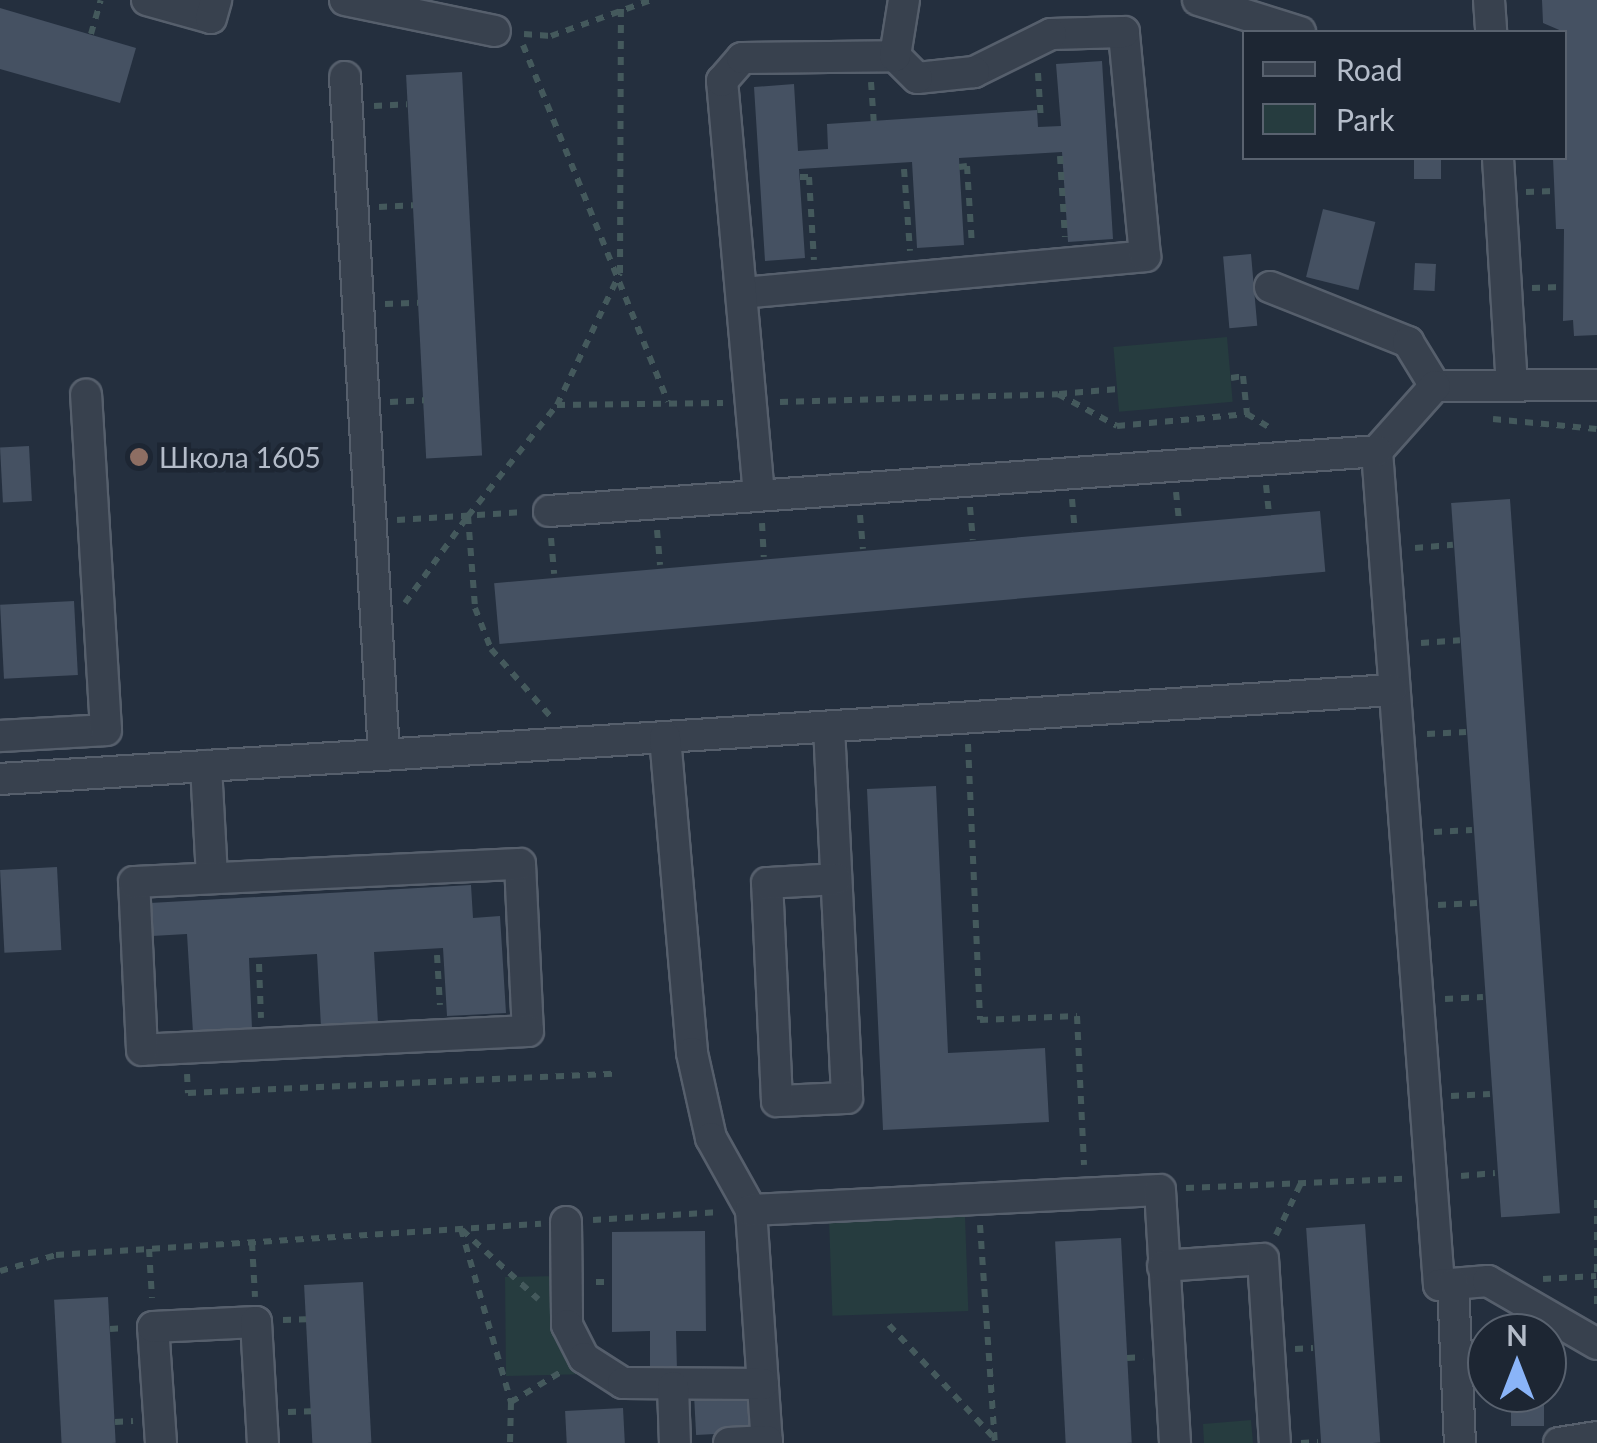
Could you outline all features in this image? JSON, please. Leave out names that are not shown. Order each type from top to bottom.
[{"type":"lane","points":[[148,0],[211,18],[216,0]]},
{"type":"lane","points":[[345,0],[506,32]]},
{"type":"lane","points":[[895,56],[904,0]]},
{"type":"lane","points":[[1198,0],[1294,30]]},
{"type":"lane","points":[[1489,0],[1491,30]]},
{"type":"lane","points":[[742,294],[1145,256],[1124,32],[1036,42],[955,74],[917,78],[895,56],[742,58],[722,82],[759,495]]},
{"type":"lane","points":[[344,77],[384,755]]},
{"type":"lane","points":[[1498,160],[1512,386]]},
{"type":"lane","points":[[1270,287],[1408,342],[1434,386]]},
{"type":"lane","points":[[1597,385],[1434,386],[1377,451],[1391,690],[1440,1285],[1488,1281],[1597,1344]]},
{"type":"lane","points":[[0,736],[106,730],[86,396]]},
{"type":"lane","points":[[549,511],[1377,451]]},
{"type":"lane","points":[[0,779],[1391,690]]},
{"type":"lane","points":[[829,727],[847,1098],[777,1102],[767,883],[836,879]]},
{"type":"lane","points":[[666,737],[692,1053],[712,1138],[751,1210],[767,1442],[729,1443]]},
{"type":"lane","points":[[206,766],[212,878]]},
{"type":"lane","points":[[520,864],[528,1032],[186,1048],[142,1050],[134,882],[520,864]]},
{"type":"lane","points":[[751,1210],[1160,1190],[1174,1443]]},
{"type":"lane","points":[[566,1222],[567,1325],[584,1358],[623,1383],[672,1387],[763,1384]]},
{"type":"lane","points":[[1163,1266],[1263,1260],[1275,1443]]},
{"type":"lane","points":[[1453,1284],[1460,1443]]},
{"type":"lane","points":[[160,1443],[154,1327],[256,1322],[264,1443]]},
{"type":"lane","points":[[672,1387],[676,1443]]},
{"type":"lane","points":[[1559,1443],[1597,1437]]},
{"type":"path","points":[[91,34],[101,0]]},
{"type":"path","points":[[506,32],[551,36],[651,0]]},
{"type":"path","points":[[378,640],[468,516],[557,404],[620,273],[621,8]]},
{"type":"path","points":[[506,32],[620,273],[648,372],[668,404]]},
{"type":"path","points":[[1036,42],[1041,121]]},
{"type":"path","points":[[1060,156],[1066,263]]},
{"type":"path","points":[[960,167],[967,166],[973,272]]},
{"type":"path","points":[[904,169],[911,278]]},
{"type":"path","points":[[800,177],[809,176],[816,286]]},
{"type":"path","points":[[1230,378],[1242,376],[1248,414]]},
{"type":"path","points":[[557,404],[752,403],[1058,394],[1118,388]]},
{"type":"path","points":[[1058,394],[1117,426],[1248,414],[1314,455]]},
{"type":"path","points":[[1486,419],[1597,429]]},
{"type":"path","points":[[371,522],[549,511]]},
{"type":"path","points":[[468,516],[475,608],[492,648],[574,743]]},
{"type":"path","points":[[966,718],[980,1020],[1078,1016],[1086,1193]]},
{"type":"path","points":[[186,1048],[188,1094],[614,1074]]},
{"type":"path","points":[[1160,1190],[1431,1178]]},
{"type":"path","points":[[978,1198],[995,1441]]},
{"type":"path","points":[[1597,1200],[1597,1308]]},
{"type":"path","points":[[0,1271],[56,1255],[751,1210]]},
{"type":"path","points":[[461,1229],[567,1325]]},
{"type":"path","points":[[461,1229],[511,1402],[510,1443]]},
{"type":"path","points":[[889,1325],[995,1441]]},
{"type":"path","points":[[511,1402],[584,1358]]},
{"type":"green space","points":[[1227,337],[1233,402],[1119,412],[1113,347]]},
{"type":"green space","points":[[965,1216],[968,1311],[832,1316],[829,1221]]},
{"type":"green space","points":[[559,1276],[590,1374],[506,1376],[505,1277]]},
{"type":"green space","points":[[1251,1420],[1253,1443],[1204,1443],[1203,1424]]},
{"type":"building","points":[[1542,0],[1597,0],[1597,335],[1574,336],[1573,320],[1563,321],[1564,229],[1556,229],[1553,160],[1567,160],[1567,30],[1543,23]]},
{"type":"building","points":[[0,8],[136,48],[120,103],[0,69]]},
{"type":"building","points":[[1102,61],[1113,239],[1068,242],[1062,152],[959,158],[964,245],[917,248],[912,162],[799,169],[805,258],[765,261],[754,87],[794,84],[798,151],[828,149],[827,124],[1037,110],[1038,127],[1061,126],[1056,64]]},
{"type":"building","points":[[462,72],[482,455],[426,458],[406,75]]},
{"type":"building","points":[[1414,160],[1441,160],[1441,179],[1414,179]]},
{"type":"building","points":[[1323,209],[1375,222],[1358,290],[1306,277]]},
{"type":"building","points":[[1251,254],[1257,326],[1229,328],[1223,256]]},
{"type":"building","points":[[1415,263],[1436,264],[1435,291],[1414,290]]},
{"type":"building","points":[[29,446],[32,501],[3,502],[0,448]]},
{"type":"building","points":[[1510,499],[1560,1213],[1501,1217],[1451,503]]},
{"type":"building","points":[[1320,511],[1325,572],[499,644],[494,583]]},
{"type":"building","points":[[74,601],[78,675],[4,679],[0,605]]},
{"type":"building","points":[[936,786],[948,1053],[1045,1048],[1049,1122],[883,1130],[867,789]]},
{"type":"building","points":[[57,867],[61,950],[4,953],[0,870]]},
{"type":"building","points":[[471,885],[473,918],[500,916],[506,1013],[447,1016],[443,948],[374,952],[378,1023],[321,1027],[317,954],[249,958],[252,1029],[193,1033],[187,934],[152,936],[150,903]]},
{"type":"building","points":[[1365,1224],[1380,1442],[1321,1443],[1306,1228]]},
{"type":"building","points":[[705,1231],[706,1331],[676,1331],[677,1371],[650,1371],[650,1331],[612,1332],[612,1232]]},
{"type":"building","points":[[1121,1238],[1132,1443],[1066,1443],[1055,1241]]},
{"type":"building","points":[[363,1282],[371,1443],[312,1443],[304,1285]]},
{"type":"building","points":[[108,1297],[116,1443],[62,1443],[54,1300]]},
{"type":"building","points":[[750,1393],[752,1432],[696,1435],[694,1396]]},
{"type":"building","points":[[623,1408],[625,1443],[567,1443],[565,1411]]},
{"type":"building","points":[[1511,1413],[1544,1413],[1544,1426],[1511,1426]]},
{"type":"place","name":"Школа 1605","points":[[139,457]]}]
